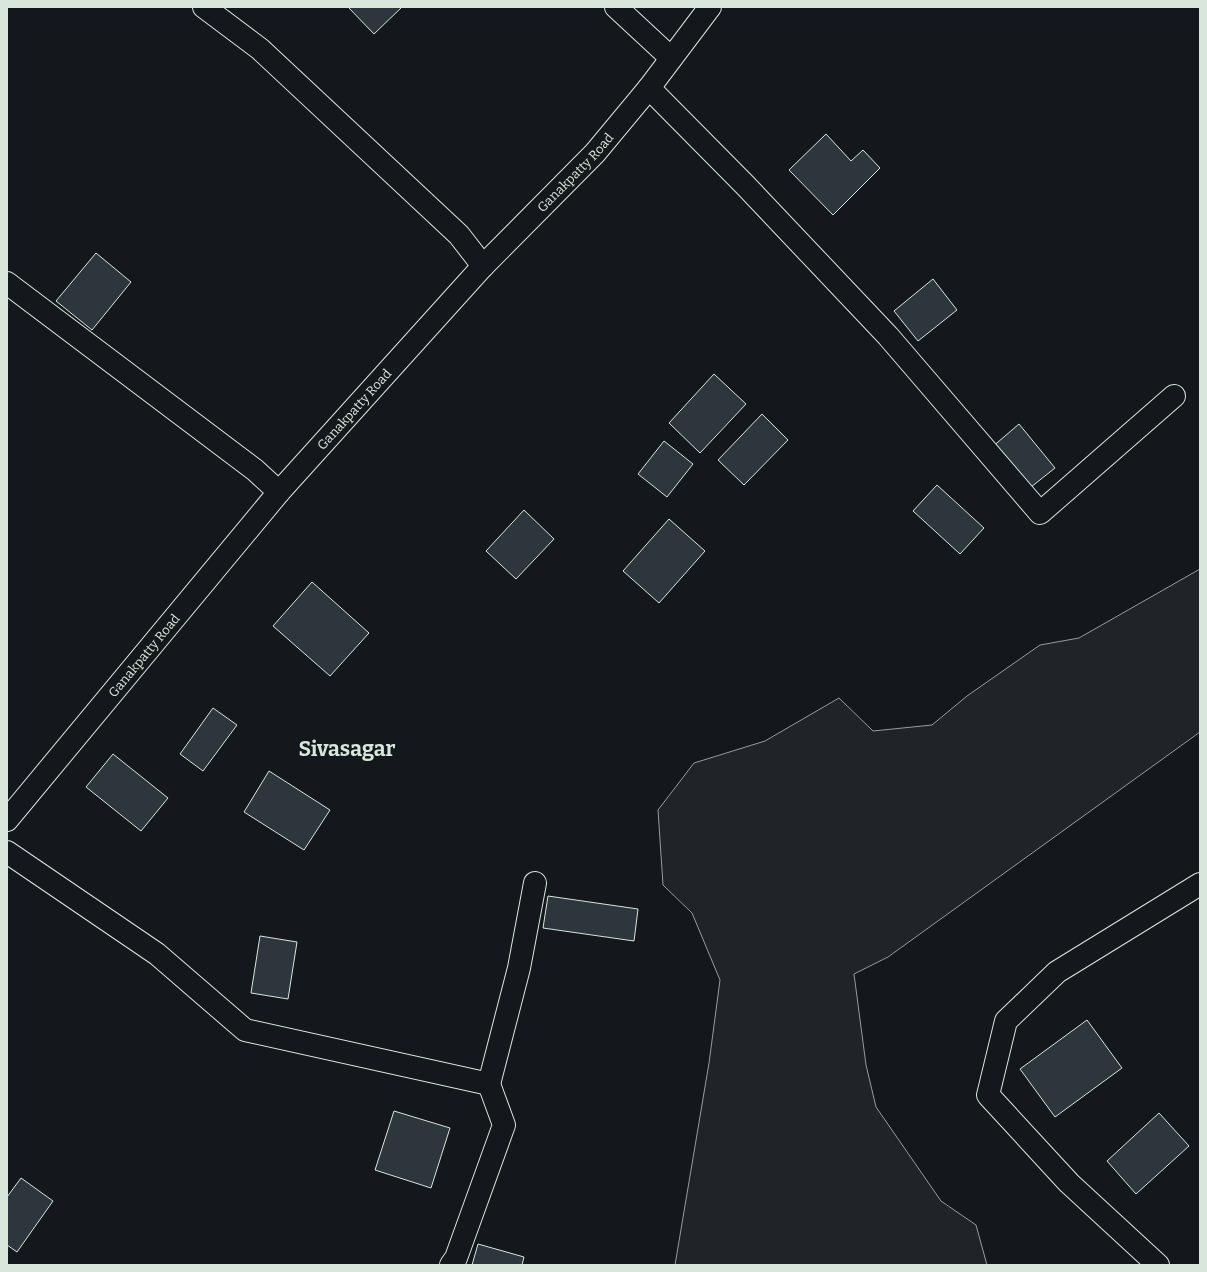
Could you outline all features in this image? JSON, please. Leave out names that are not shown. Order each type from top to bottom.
[{"type":"street","points":[[204,7],[260,49],[459,235],[484,266]]},
{"type":"street","points":[[616,7],[671,58]]},
{"type":"street","name":"Ganakpatty Road","points":[[7,820],[279,492],[484,266],[594,153],[649,88],[710,7]]},
{"type":"street","points":[[649,88],[745,185],[888,336],[1040,513],[1174,396]]},
{"type":"street","points":[[7,283],[255,470],[279,492]]},
{"type":"street","points":[[7,852],[157,954],[245,1030],[489,1084]]},
{"type":"street","points":[[451,1265],[456,1258],[504,1125],[489,1084],[519,968],[535,883]]},
{"type":"street","points":[[1158,1265],[1069,1183],[988,1096],[1006,1021],[1057,972],[1200,884]]},
{"type":"shaded area","points":[[1200,569],[1200,732],[888,957],[854,974],[866,1065],[876,1107],[941,1201],[976,1225],[987,1265],[675,1265],[709,1063],[720,980],[692,913],[663,885],[658,810],[694,763],[765,741],[839,698],[873,731],[932,725],[967,696],[1040,645],[1079,638]]},
{"type":"building","points":[[348,7],[402,7],[374,34]]},
{"type":"building","points":[[826,134],[851,161],[863,150],[880,168],[833,215],[789,170]]},
{"type":"building","points":[[96,253],[131,282],[92,330],[56,301]]},
{"type":"building","points":[[933,279],[957,310],[918,341],[894,311]]},
{"type":"building","points":[[714,374],[746,404],[700,453],[669,423]]},
{"type":"building","points":[[762,414],[788,440],[744,485],[718,460]]},
{"type":"building","points":[[1019,424],[1055,468],[1026,491],[991,448]]},
{"type":"building","points":[[664,441],[693,464],[667,497],[638,474]]},
{"type":"building","points":[[937,485],[984,528],[960,554],[913,511]]},
{"type":"building","points":[[524,510],[554,539],[516,579],[486,551]]},
{"type":"building","points":[[669,519],[705,551],[659,603],[623,571]]},
{"type":"building","points":[[312,582],[369,633],[330,676],[273,626]]},
{"type":"building","points":[[213,708],[237,725],[203,771],[180,754]]},
{"type":"building","points":[[113,754],[168,798],[141,831],[86,787]]},
{"type":"building","points":[[269,771],[330,810],[304,850],[244,812]]},
{"type":"building","points":[[548,896],[638,909],[634,941],[543,928]]},
{"type":"building","points":[[260,936],[297,942],[288,999],[251,993]]},
{"type":"building","points":[[1087,1020],[1122,1068],[1055,1117],[1020,1069]]},
{"type":"building","points":[[394,1111],[450,1128],[431,1188],[375,1170]]},
{"type":"building","points":[[1159,1113],[1189,1146],[1136,1194],[1107,1161]]},
{"type":"building","points":[[21,1178],[53,1201],[17,1252],[7,1245],[7,1197]]},
{"type":"building","points":[[478,1244],[524,1257],[522,1265],[472,1265]]},
{"type":"district","name":"Sivasagar","points":[[347,749]]}]
